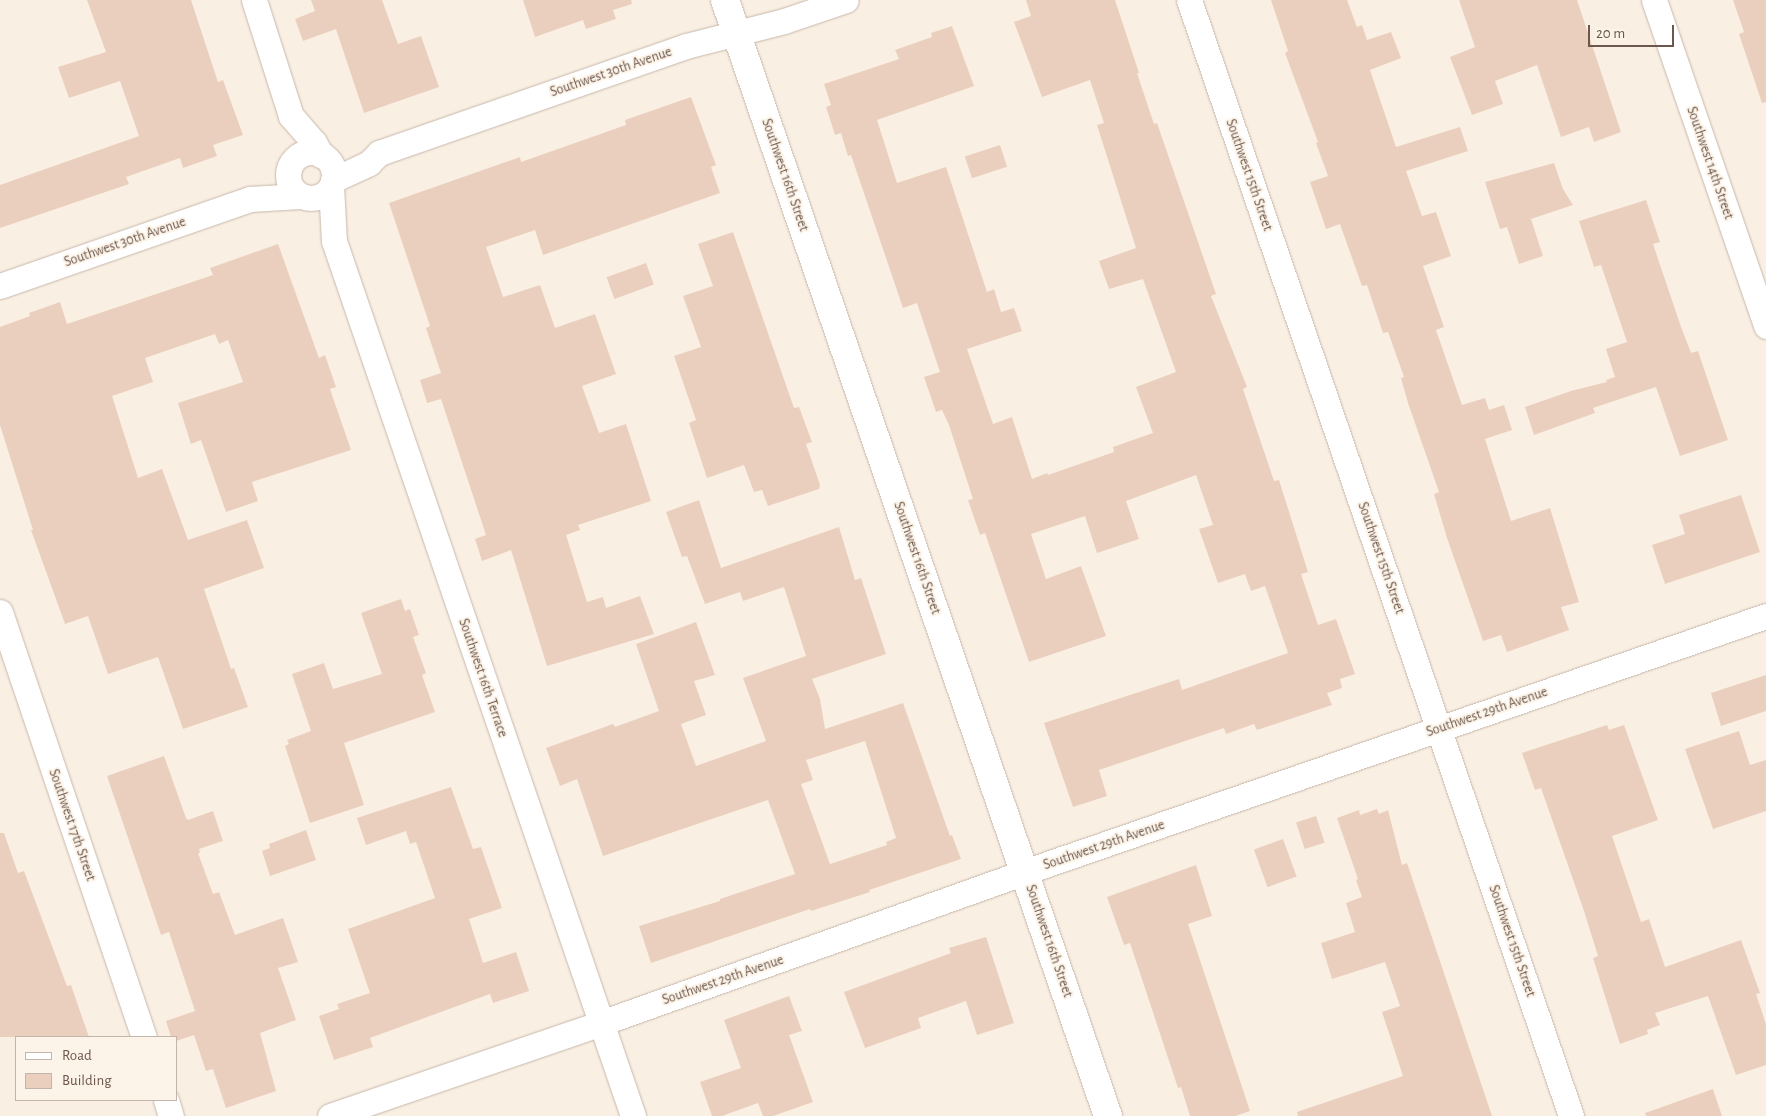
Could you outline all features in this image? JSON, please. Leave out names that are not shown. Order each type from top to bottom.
[{"type":"street","points":[[254,0],[291,116],[314,142],[322,156],[332,167],[332,183],[320,196],[303,196],[290,185],[288,127],[291,116]]},
{"type":"street","name":"Southwest 16th Street","points":[[725,0],[1026,872],[1108,1116]]},
{"type":"street","name":"Southwest 30th Avenue","points":[[332,183],[369,163],[379,153],[686,46],[784,20],[846,0]]},
{"type":"street","name":"Southwest 15th Street","points":[[1189,0],[1571,1116]]},
{"type":"street","name":"Southwest 14th Street","points":[[1654,0],[1766,326]]},
{"type":"street","name":"Southwest 30th Avenue","points":[[322,156],[366,151],[379,153]]},
{"type":"street","points":[[290,167],[300,155],[314,153],[322,156]]},
{"type":"street","name":"Southwest 30th Avenue","points":[[250,199],[290,167]]},
{"type":"street","name":"Southwest 16th Terrace","points":[[332,183],[334,241],[632,1116]]},
{"type":"street","name":"Southwest 30th Avenue","points":[[0,286],[250,199],[303,196]]},
{"type":"street","name":"Southwest 16th Terrace","points":[[303,196],[320,226],[334,241]]},
{"type":"street","name":"Southwest 17th Street","points":[[0,612],[144,1036]]},
{"type":"street","name":"Southwest 29th Avenue","points":[[330,1116],[1439,728],[1766,616]]},
{"type":"street","points":[[166,1101],[171,1116]]},
{"type":"building","points":[[87,0],[191,0],[218,82],[223,80],[243,135],[213,145],[217,156],[183,168],[180,158],[126,177],[129,184],[0,228],[0,185],[139,136],[120,81],[69,98],[58,67],[106,52]]},
{"type":"building","points":[[311,0],[382,0],[398,44],[421,36],[439,87],[364,113],[336,29],[303,41],[295,19],[315,11]]},
{"type":"building","points":[[523,0],[631,0],[632,4],[613,10],[616,19],[586,29],[583,20],[535,37]]},
{"type":"building","points":[[1026,0],[1115,0],[1154,124],[1157,123],[1216,294],[1211,296],[1247,387],[1243,389],[1274,481],[1279,480],[1308,572],[1301,574],[1318,625],[1336,619],[1355,674],[1340,679],[1342,688],[1327,693],[1332,705],[1257,730],[1254,724],[1226,734],[1224,728],[1099,770],[1107,796],[1073,807],[1044,723],[1179,679],[1182,690],[1288,653],[1265,586],[1251,591],[1245,574],[1218,583],[1199,529],[1213,525],[1196,475],[1126,501],[1139,539],[1097,553],[1085,516],[1031,534],[1046,579],[1081,566],[1106,636],[1029,662],[985,533],[980,535],[968,500],[973,499],[949,425],[942,410],[936,412],[924,377],[940,372],[917,303],[903,308],[851,155],[848,156],[841,133],[835,135],[826,107],[831,105],[824,84],[899,59],[895,50],[932,37],[931,33],[952,26],[974,86],[877,120],[897,183],[946,167],[987,292],[994,289],[1001,312],[1014,308],[1022,331],[967,349],[993,424],[1012,417],[1032,479],[1114,452],[1113,447],[1153,433],[1136,387],[1176,372],[1143,279],[1109,289],[1099,261],[1136,248],[1097,125],[1104,123],[1090,80],[1042,97],[1014,22],[1031,16]]},
{"type":"building","points":[[1271,0],[1347,0],[1357,27],[1362,25],[1367,40],[1391,32],[1401,58],[1370,70],[1396,147],[1460,127],[1468,151],[1406,171],[1422,216],[1436,212],[1451,256],[1423,266],[1444,327],[1436,330],[1462,405],[1485,398],[1489,410],[1504,405],[1512,430],[1485,439],[1511,521],[1550,508],[1579,602],[1561,607],[1569,630],[1507,652],[1501,635],[1483,641],[1447,538],[1434,494],[1439,492],[1408,403],[1401,378],[1404,377],[1388,332],[1383,333],[1367,285],[1362,286],[1340,224],[1326,229],[1310,182],[1328,176],[1316,143],[1318,142],[1285,53],[1288,51]]},
{"type":"building","points":[[1459,0],[1577,0],[1621,132],[1594,142],[1589,127],[1561,137],[1537,65],[1495,81],[1503,104],[1472,115],[1450,57],[1475,47]]},
{"type":"building","points":[[1733,0],[1766,0],[1766,102],[1762,103],[1739,34],[1744,32]]},
{"type":"building","points":[[691,97],[716,165],[711,167],[720,193],[543,255],[535,230],[486,247],[503,297],[540,285],[555,328],[595,314],[616,374],[582,386],[599,433],[626,424],[651,501],[578,525],[580,530],[566,535],[587,602],[603,597],[606,608],[640,596],[654,634],[547,666],[511,550],[482,561],[475,539],[486,535],[441,399],[427,403],[420,380],[441,373],[426,328],[430,326],[389,203],[520,157],[521,162],[626,125],[625,120]]},
{"type":"building","points":[[1000,145],[1007,167],[972,178],[965,156]]},
{"type":"building","points":[[1554,163],[1563,189],[1573,205],[1531,219],[1543,256],[1519,264],[1507,227],[1500,229],[1485,182]]},
{"type":"building","points":[[1646,200],[1660,242],[1653,244],[1680,324],[1691,353],[1698,351],[1728,440],[1680,456],[1656,387],[1593,408],[1595,413],[1534,435],[1525,407],[1571,391],[1607,382],[1606,380],[1615,377],[1606,349],[1627,342],[1601,265],[1594,267],[1579,221]]},
{"type":"building","points":[[733,232],[794,408],[799,407],[812,442],[806,444],[820,485],[819,489],[768,506],[762,490],[754,492],[744,465],[707,478],[689,423],[696,420],[674,356],[701,347],[683,296],[713,286],[698,244]]},
{"type":"building","points":[[278,244],[319,358],[325,355],[336,387],[330,389],[351,450],[252,482],[258,501],[226,512],[201,440],[191,444],[178,403],[243,382],[228,340],[219,344],[215,334],[145,358],[153,382],[112,396],[138,478],[162,469],[188,540],[247,520],[264,568],[204,589],[231,669],[234,668],[248,707],[183,729],[158,657],[108,674],[88,616],[65,624],[31,530],[33,530],[0,425],[0,327],[30,316],[29,313],[60,302],[67,324],[213,275],[210,268]]},
{"type":"building","points":[[646,263],[654,285],[614,299],[607,277]]},
{"type":"building","points":[[1741,495],[1760,552],[1665,584],[1652,545],[1685,534],[1679,515]]},
{"type":"building","points":[[699,500],[721,568],[839,527],[855,580],[861,578],[886,654],[812,679],[820,699],[825,729],[903,703],[950,836],[952,835],[961,859],[869,890],[870,892],[811,911],[810,909],[651,963],[639,926],[720,901],[720,899],[795,874],[768,800],[603,856],[577,779],[560,786],[546,748],[613,724],[615,727],[659,711],[636,644],[696,622],[715,675],[694,681],[706,715],[681,724],[696,766],[766,741],[743,678],[806,656],[784,587],[743,601],[740,592],[705,604],[687,556],[682,557],[666,512]],"holes":[[[865,741],[896,838],[886,842],[887,845],[830,864],[801,784],[813,780],[806,760]]]},
{"type":"building","points":[[401,599],[405,611],[410,609],[419,635],[413,637],[426,673],[422,675],[435,712],[344,743],[364,805],[310,823],[285,746],[289,744],[287,740],[311,731],[292,674],[324,663],[333,689],[382,674],[361,613]]},
{"type":"building","points":[[1766,675],[1766,711],[1721,726],[1711,693]]},
{"type":"building","points":[[1607,725],[1609,730],[1624,725],[1658,820],[1612,836],[1641,922],[1649,919],[1665,967],[1741,940],[1760,993],[1756,994],[1766,1024],[1766,1065],[1736,1075],[1708,996],[1655,1013],[1660,1025],[1647,1030],[1648,1034],[1620,1044],[1593,958],[1598,956],[1584,911],[1541,788],[1535,790],[1522,753]]},
{"type":"building","points":[[1739,731],[1750,765],[1766,760],[1766,811],[1713,829],[1685,749]]},
{"type":"building","points":[[164,756],[186,818],[188,820],[213,811],[223,841],[199,849],[200,853],[198,853],[213,894],[219,892],[235,935],[283,918],[298,962],[278,968],[296,1020],[260,1033],[276,1091],[226,1108],[213,1069],[206,1071],[194,1035],[178,1040],[178,1036],[171,1036],[166,1021],[195,1011],[169,932],[161,935],[107,776]]},
{"type":"building","points":[[451,787],[473,849],[481,847],[502,908],[469,919],[483,963],[516,952],[529,991],[493,1003],[490,994],[370,1038],[373,1047],[334,1060],[319,1016],[339,1009],[337,1004],[370,993],[348,929],[435,898],[416,842],[410,844],[406,831],[366,845],[357,818]]},
{"type":"building","points":[[1377,809],[1379,814],[1388,810],[1402,865],[1407,863],[1492,1116],[1298,1116],[1297,1112],[1403,1076],[1382,1012],[1400,1006],[1385,962],[1332,979],[1321,943],[1355,932],[1346,903],[1362,897],[1356,880],[1358,879],[1337,818],[1359,810],[1360,815]]},
{"type":"building","points":[[1316,816],[1325,843],[1305,849],[1296,822]]},
{"type":"building","points":[[306,830],[316,860],[270,876],[262,851],[270,848],[269,844]]},
{"type":"building","points":[[0,833],[4,833],[18,873],[24,871],[67,986],[71,985],[89,1036],[0,1037]]},
{"type":"building","points":[[1283,839],[1297,877],[1268,887],[1254,850]]},
{"type":"building","points":[[1196,865],[1212,916],[1188,924],[1250,1111],[1235,1116],[1190,1116],[1181,1087],[1178,1088],[1130,943],[1124,945],[1107,897]]},
{"type":"building","points":[[986,937],[1014,1023],[977,1035],[966,1001],[918,1018],[921,1028],[865,1048],[844,992],[951,953],[949,948]]},
{"type":"building","points":[[789,996],[802,1031],[789,1035],[813,1102],[773,1116],[763,1116],[758,1103],[722,1116],[712,1116],[700,1082],[741,1068],[724,1020]]},
{"type":"building","points":[[1713,1089],[1722,1116],[1646,1116],[1645,1113]]}]
